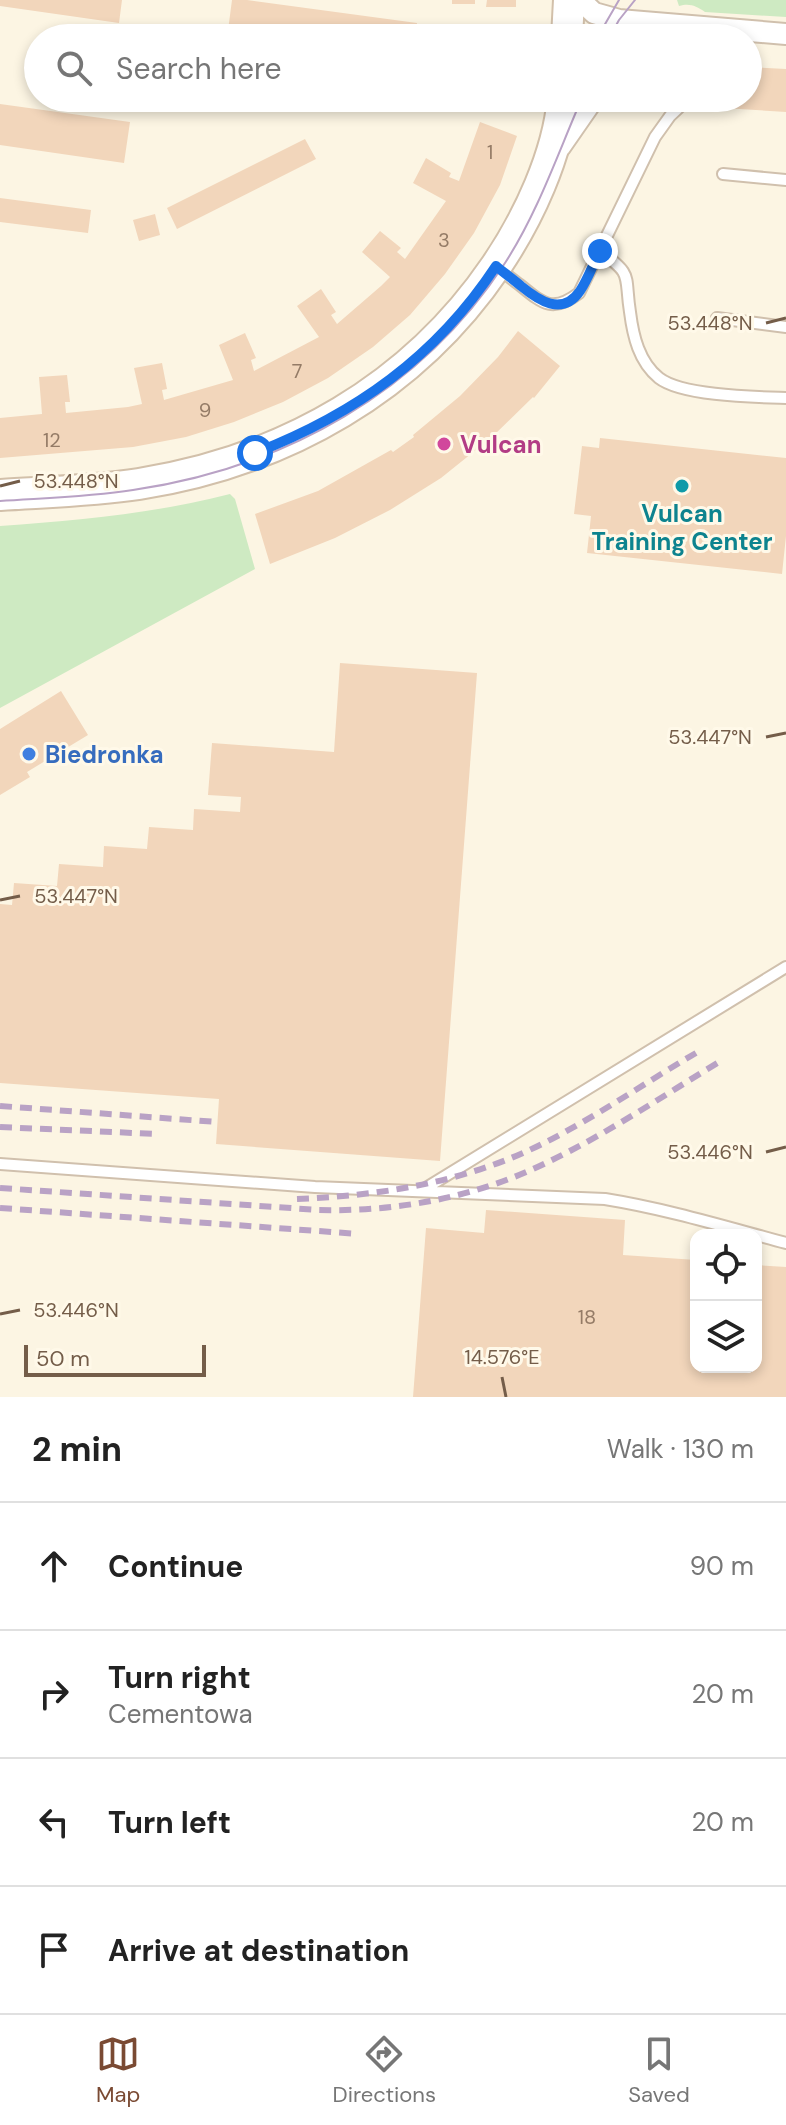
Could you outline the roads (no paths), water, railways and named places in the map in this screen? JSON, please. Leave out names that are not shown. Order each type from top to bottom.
[{"type":"street","points":[[568,24],[569,0]]},
{"type":"street","points":[[580,0],[594,13],[607,18],[670,24]]},
{"type":"street","points":[[762,32],[786,34]]},
{"type":"street","points":[[0,495],[107,488],[167,479],[236,460],[302,433],[352,407],[399,373],[455,319],[496,266],[523,219],[547,167],[561,112]]},
{"type":"street","points":[[547,167],[584,112]]},
{"type":"lane","points":[[496,266],[545,304],[567,302],[579,293],[655,137],[674,112]]},
{"type":"lane","points":[[723,174],[786,180]]},
{"type":"lane","points":[[600,251],[628,277],[633,335],[643,359],[660,379],[684,388],[730,396],[786,398]]},
{"type":"lane","points":[[717,318],[786,327]]},
{"type":"lane","points":[[421,1191],[786,967]]},
{"type":"lane","points":[[0,1164],[315,1187],[605,1199],[674,1212],[786,1243]]},
{"type":"tram line","points":[[605,24],[619,0]]},
{"type":"tram line","points":[[617,24],[635,0]]},
{"type":"tram line","points":[[0,501],[83,496],[189,479],[295,443],[344,417],[390,386],[433,350],[471,309],[505,263],[538,203],[576,112]]},
{"type":"railway","points":[[297,1199],[355,1195],[413,1186],[498,1163],[568,1130],[696,1053]]},
{"type":"railway","points":[[0,1188],[319,1210],[378,1208],[437,1200],[495,1184],[550,1161],[719,1062]]},
{"type":"railway","points":[[0,1106],[217,1122]]},
{"type":"railway","points":[[0,1127],[157,1134]]},
{"type":"railway","points":[[0,1208],[359,1234]]},
{"type":"place","name":"Vulcan","points":[[444,444]]},
{"type":"place","name":"Vulcan Training Center","points":[[682,486]]},
{"type":"place","name":"Biedronka","points":[[29,754]]}]
